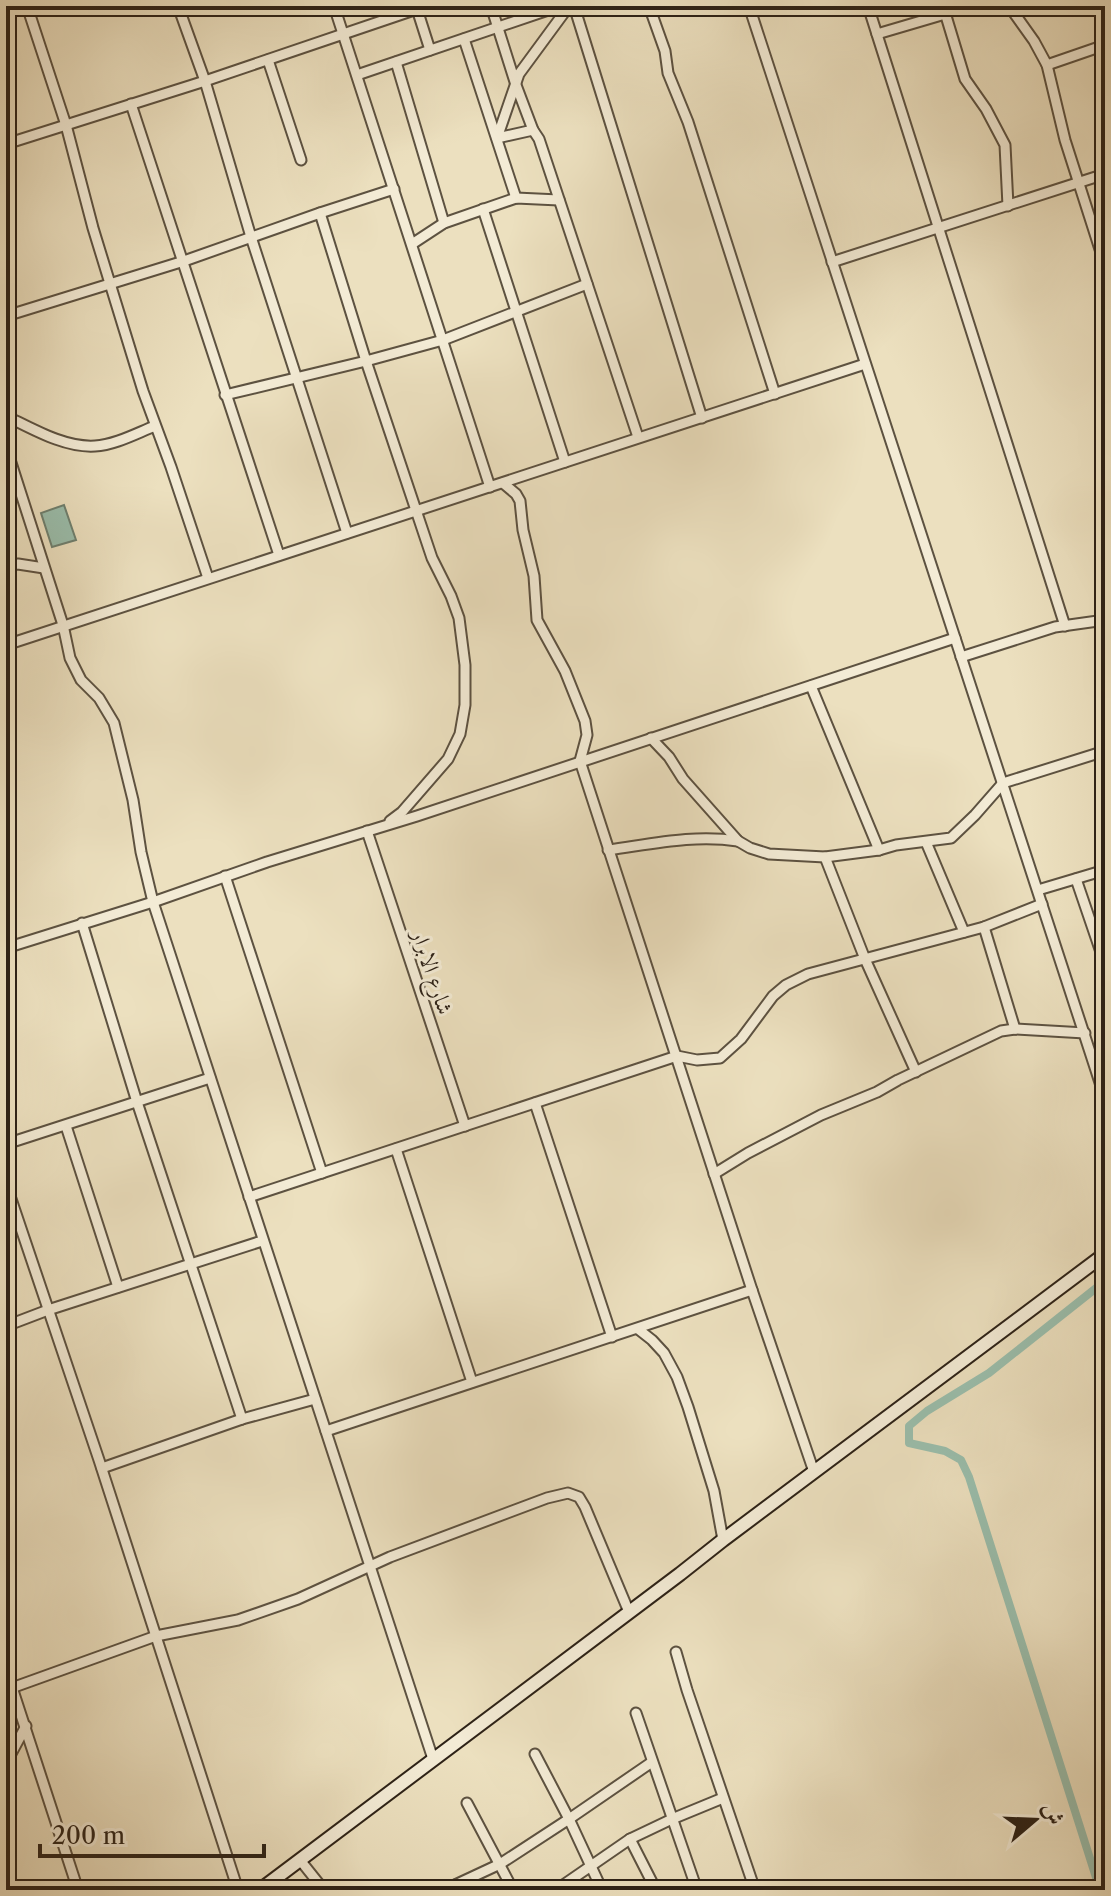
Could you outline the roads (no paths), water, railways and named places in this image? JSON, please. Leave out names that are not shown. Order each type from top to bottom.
[{"type":"street","points":[[27,6],[66,125],[110,285],[208,578]]},
{"type":"street","points":[[178,6],[205,81],[251,237],[347,533]]},
{"type":"street","points":[[334,6],[490,487]]},
{"type":"street","points":[[491,6],[516,85],[539,139],[638,437]]},
{"type":"street","points":[[357,75],[560,6]]},
{"type":"street","points":[[497,138],[519,74],[572,6]]},
{"type":"street","points":[[572,6],[702,418]]},
{"type":"street","points":[[649,6],[665,51],[668,73],[688,122],[775,394]]},
{"type":"street","points":[[749,6],[1042,904],[1085,1033],[1101,1066],[1105,1098]]},
{"type":"street","points":[[868,6],[1065,626]]},
{"type":"street","points":[[877,34],[961,6]]},
{"type":"street","points":[[1009,6],[1047,65],[1065,140],[1105,265]]},
{"type":"street","points":[[1102,6],[1105,15]]},
{"type":"street","points":[[6,144],[343,35],[416,7],[430,50]]},
{"type":"street","points":[[944,10],[965,79],[986,109],[1005,145],[1008,206]]},
{"type":"street","points":[[464,39],[516,198]]},
{"type":"street","points":[[1047,65],[1105,45]]},
{"type":"street","points":[[268,60],[301,160]]},
{"type":"street","points":[[396,62],[444,223]]},
{"type":"street","points":[[131,104],[279,555]]},
{"type":"street","points":[[497,138],[533,130]]},
{"type":"street","points":[[832,262],[1105,174]]},
{"type":"street","points":[[6,316],[184,261],[394,189]]},
{"type":"street","points":[[412,244],[444,223],[516,198],[559,200]]},
{"type":"street","points":[[483,209],[565,462]]},
{"type":"street","points":[[320,213],[432,558],[459,618],[465,665],[465,705],[460,734],[448,759],[402,812],[385,825]]},
{"type":"street","points":[[225,395],[443,340],[587,284]]},
{"type":"street","points":[[6,645],[865,364]]},
{"type":"street","points":[[6,416],[51,437],[94,447],[113,443],[155,426]]},
{"type":"street","points":[[6,447],[10,477],[63,625],[70,658],[81,680],[106,709],[116,731],[153,902],[433,1759]]},
{"type":"street","points":[[503,483],[520,501],[534,576],[537,620],[565,671],[585,721],[587,735],[580,761],[814,1472]]},
{"type":"street","points":[[6,565],[44,568]]},
{"type":"street","points":[[961,657],[1055,627],[1105,620]]},
{"type":"street","points":[[6,948],[955,638]]},
{"type":"street","points":[[811,686],[879,850]]},
{"type":"street","points":[[651,738],[738,841],[769,854],[825,857],[951,838],[1003,783],[1105,751]]},
{"type":"street","name":"شارع الابرار","points":[[367,831],[465,1126]]},
{"type":"street","points":[[608,850],[697,837],[738,841]]},
{"type":"street","points":[[926,842],[964,932]]},
{"type":"street","points":[[825,857],[865,959],[916,1072]]},
{"type":"street","points":[[1038,890],[1105,870]]},
{"type":"street","points":[[225,876],[322,1173]]},
{"type":"street","points":[[1076,879],[1105,964]]},
{"type":"street","points":[[249,1197],[677,1056],[697,1060],[720,1058],[741,1039],[773,996],[808,974],[984,927],[1042,904]]},
{"type":"street","points":[[82,923],[137,1102],[242,1419]]},
{"type":"street","points":[[984,927],[1015,1029]]},
{"type":"street","points":[[714,1174],[821,1115],[877,1092],[1001,1031],[1085,1033]]},
{"type":"street","points":[[6,1144],[210,1078]]},
{"type":"street","points":[[535,1103],[612,1337]]},
{"type":"street","points":[[66,1126],[118,1287]]},
{"type":"street","points":[[396,1149],[472,1382]]},
{"type":"street","points":[[6,1186],[102,1468],[238,1890]]},
{"type":"street","points":[[6,1326],[262,1241]]},
{"type":"street","points":[[260,1890],[1105,1254]]},
{"type":"street","points":[[326,1431],[752,1290]]},
{"type":"street","points":[[638,1329],[664,1353],[677,1377],[714,1491],[723,1540]]},
{"type":"street","points":[[102,1468],[242,1419],[315,1399]]},
{"type":"street","points":[[9,1689],[156,1636],[238,1620],[298,1599],[390,1557],[547,1498],[568,1493],[579,1497],[585,1507],[629,1612]]},
{"type":"street","points":[[676,1652],[755,1890]]},
{"type":"street","points":[[6,1669],[9,1689],[26,1726],[78,1890]]},
{"type":"street","points":[[636,1713],[697,1890]]},
{"type":"street","points":[[6,1763],[26,1726]]},
{"type":"street","points":[[535,1754],[602,1890]]},
{"type":"street","points":[[433,1890],[456,1888],[500,1864],[652,1762]]},
{"type":"street","points":[[556,1890],[630,1839],[723,1798]]},
{"type":"street","points":[[467,1803],[513,1890]]},
{"type":"street","points":[[630,1839],[656,1890]]},
{"type":"street","points":[[300,1860],[324,1890]]},
{"type":"waterway","points":[[1100,1890],[969,1477],[961,1460],[945,1451],[909,1443],[909,1426],[927,1411],[989,1373],[1105,1281]]}]
